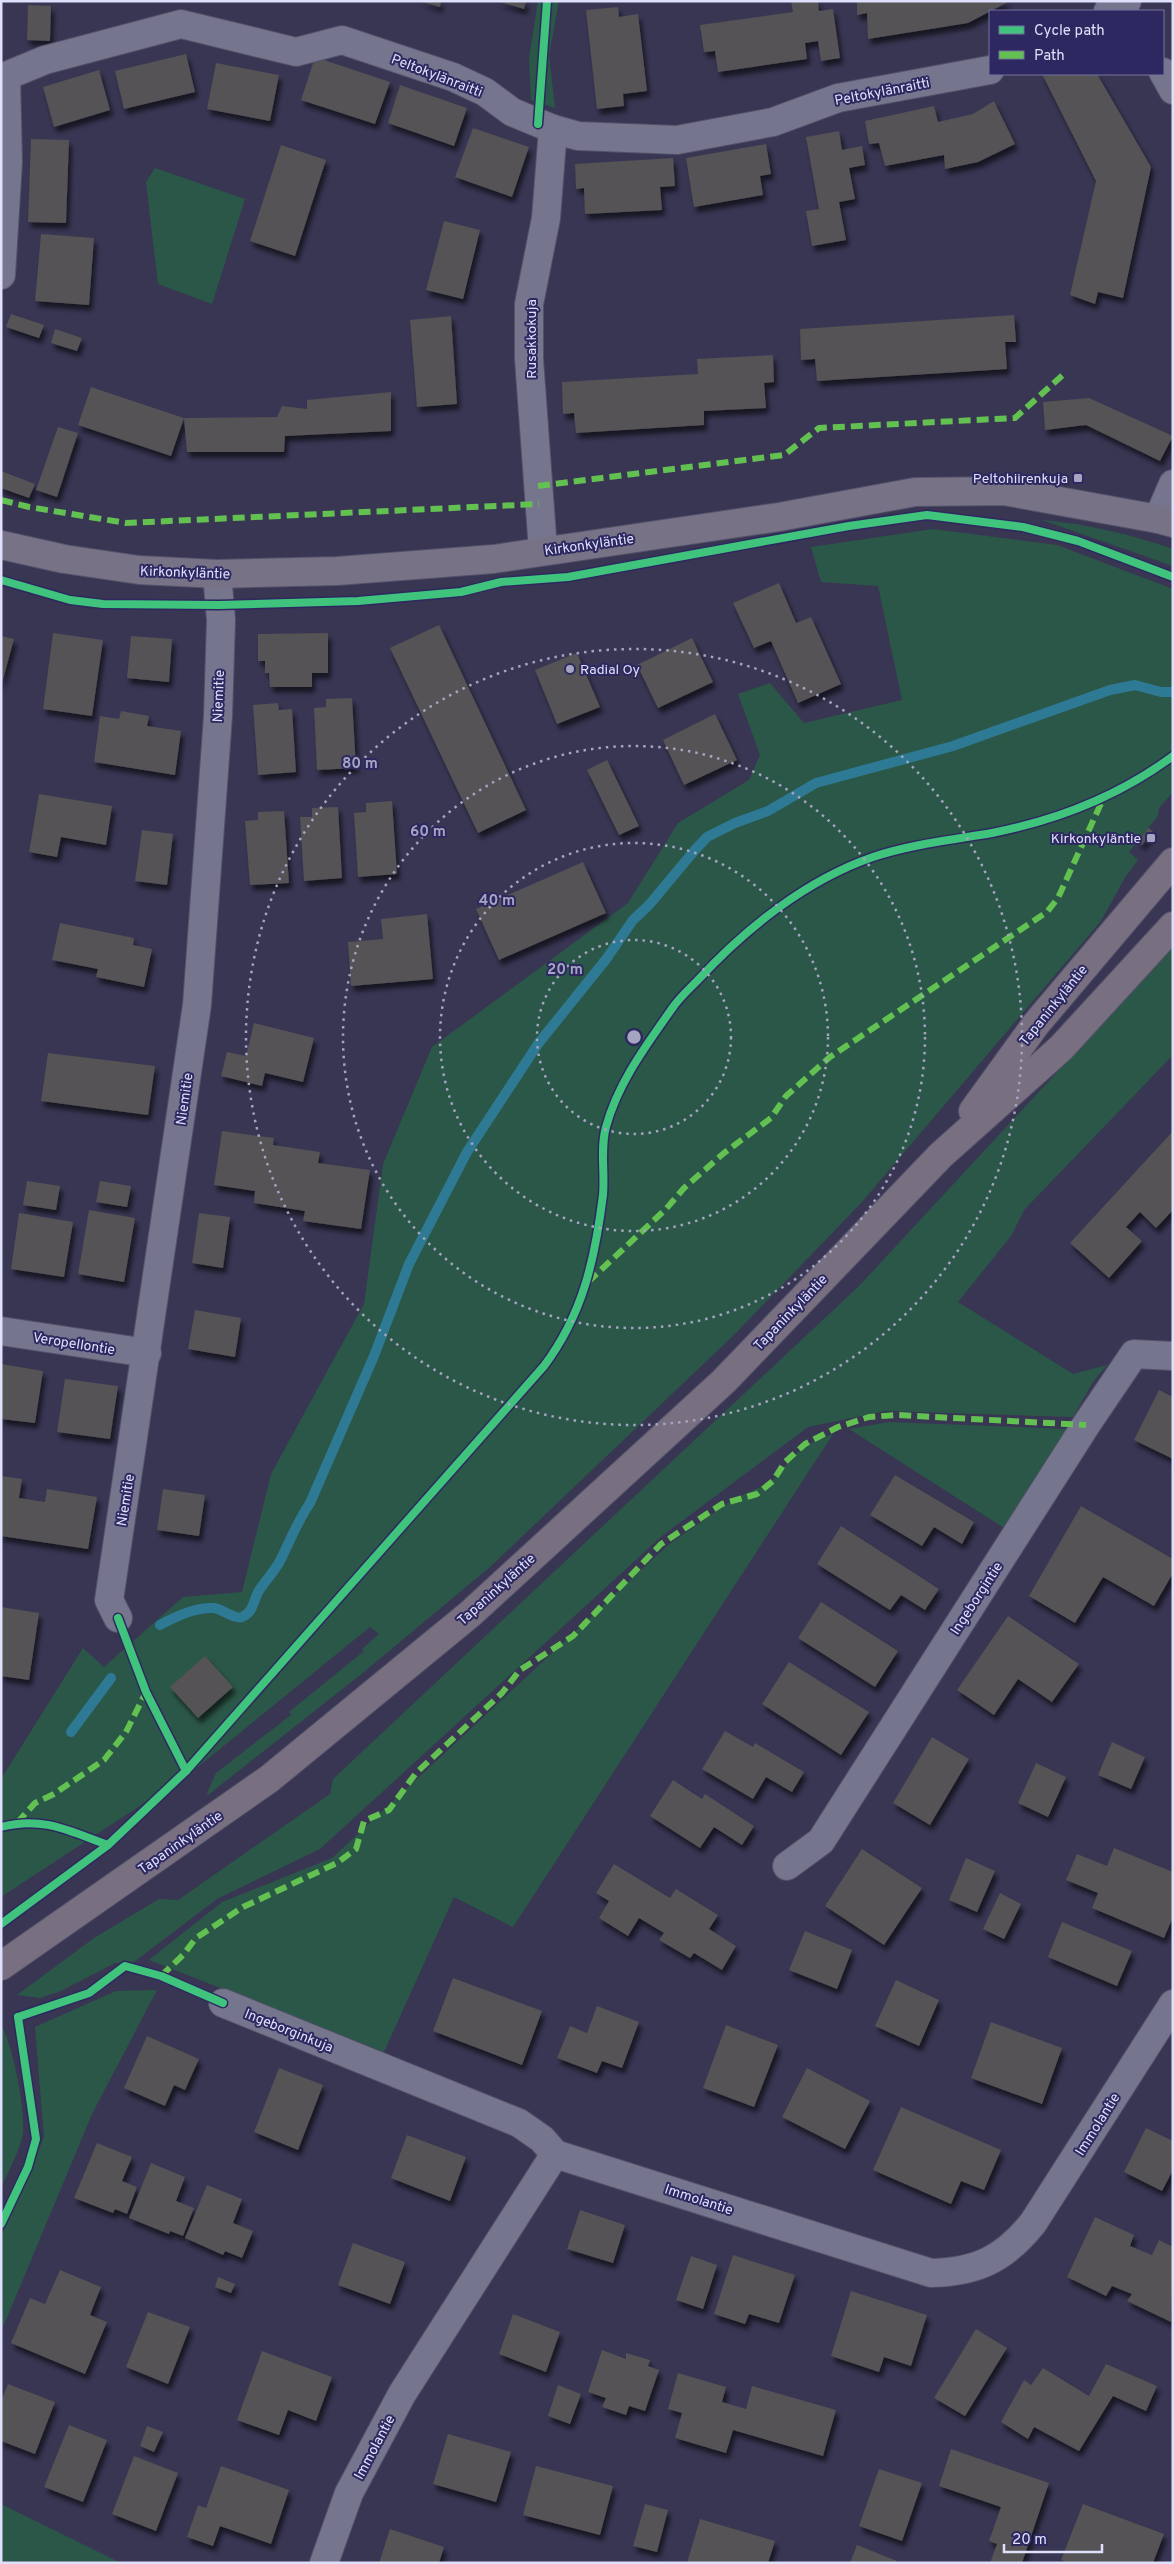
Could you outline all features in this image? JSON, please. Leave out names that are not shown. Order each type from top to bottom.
[{"type":"main road","name":"Tapaninkyläntie","points":[[941,1154],[1036,1024],[1173,862]]},
{"type":"main road","name":"Tapaninkyläntie","points":[[1,1966],[42,1940],[269,1779],[470,1614],[724,1381],[941,1154],[1060,1048],[1173,926]]},
{"type":"street","name":"Peltokylänraitti","points":[[4,76],[45,60],[181,24],[296,52],[342,40],[453,77],[485,92],[512,112],[553,129],[578,136],[677,140],[773,122],[838,98],[989,70]]},
{"type":"street","points":[[1164,74],[1173,90]]},
{"type":"street","points":[[1,275],[8,162],[4,76]]},
{"type":"street","name":"Rusakkokuja","points":[[543,550],[529,359],[529,304],[546,218],[553,129]]},
{"type":"street","points":[[1166,521],[1173,484]]},
{"type":"street","name":"Kirkonkyläntie","points":[[1,545],[64,560],[129,569],[217,574],[337,571],[452,563],[779,517],[915,492],[1004,491],[1166,521]]},
{"type":"street","name":"Niemitie","points":[[118,1618],[109,1600],[147,1353],[200,976],[218,716],[221,620],[217,574]]},
{"type":"street","name":"Veropellontie","points":[[1,1331],[147,1353]]},
{"type":"street","name":"Ingeborgintie","points":[[787,1866],[821,1841],[1081,1433],[1134,1354],[1173,1356]]},
{"type":"street","name":"Ingeborginkuja","points":[[223,2003],[518,2122],[542,2139],[555,2154]]},
{"type":"street","name":"Immolantie","points":[[324,2563],[349,2493],[402,2394],[555,2154],[931,2273],[967,2269],[998,2257],[1016,2244],[1033,2223],[1173,2004]]},
{"type":"green space","points":[[538,1],[559,1],[549,55],[555,108],[531,100],[529,58]]},
{"type":"green space","points":[[155,168],[245,199],[212,304],[158,284],[146,182]]},
{"type":"green space","points":[[1042,520],[1108,530],[1173,549],[1173,566]]},
{"type":"green space","points":[[933,529],[1057,545],[1173,589],[1173,792],[1159,808],[1158,816],[1129,852],[1138,860],[1126,876],[1101,921],[862,1202],[735,1334],[490,1567],[359,1676],[208,1795],[207,1793],[216,1773],[291,1715],[289,1712],[364,1651],[362,1649],[379,1634],[370,1627],[193,1771],[1,1897],[1,1779],[83,1648],[104,1667],[183,1597],[242,1592],[271,1474],[364,1304],[383,1164],[432,1047],[628,903],[678,823],[749,780],[760,755],[738,694],[770,683],[804,723],[902,700],[878,586],[821,582],[811,547]]},
{"type":"green space","points":[[1173,947],[1173,1055],[1025,1209],[1011,1236],[958,1302],[1073,1374],[1107,1365],[1093,1382],[1073,1417],[886,1411],[808,1427],[662,1536],[320,1849],[217,1899],[134,1962],[115,1963],[61,1991],[40,1998],[17,1995],[94,1938],[159,1899],[178,1900],[330,1794],[333,1779],[859,1286]]},
{"type":"green space","points":[[889,1422],[1068,1429],[1004,1528],[849,1429]]},
{"type":"green space","points":[[833,1434],[513,1927],[454,1897],[384,2052],[149,1960],[222,1902],[332,1858],[668,1545],[734,1499],[771,1482],[803,1446]]},
{"type":"green space","points":[[157,1990],[92,2114],[1,2332],[1,2237],[44,2137],[35,2027],[116,1991]]},
{"type":"green space","points":[[1,2025],[10,2047],[18,2080],[23,2128],[18,2150],[1,2188]]},
{"type":"green space","points":[[1,2504],[121,2563],[1,2563]]},
{"type":"building","points":[[419,1],[441,1],[440,7]]},
{"type":"building","points":[[497,1],[526,1],[524,9]]},
{"type":"building","points":[[791,1],[818,1],[819,11],[833,9],[840,58],[821,61],[818,41],[805,43],[807,59],[718,72],[715,51],[704,52],[700,25],[793,12]]},
{"type":"building","points":[[857,1],[1010,1],[993,10],[989,10],[989,12],[968,23],[868,39],[867,13],[857,15]]},
{"type":"building","points":[[28,5],[51,6],[50,41],[27,40]]},
{"type":"building","points":[[618,7],[619,17],[638,14],[647,91],[623,94],[624,106],[597,109],[586,10]]},
{"type":"building","points":[[186,54],[195,92],[124,109],[115,71]]},
{"type":"building","points":[[315,57],[390,82],[375,124],[301,100]]},
{"type":"building","points":[[216,63],[279,75],[270,121],[207,109]]},
{"type":"building","points":[[99,70],[110,110],[54,127],[43,87]]},
{"type":"building","points":[[1043,75],[1098,75],[1151,167],[1123,298],[1098,292],[1095,304],[1070,295],[1096,181]]},
{"type":"building","points":[[400,85],[467,108],[454,146],[388,123]]},
{"type":"building","points":[[994,101],[1015,144],[978,162],[945,169],[944,155],[885,166],[879,143],[869,144],[865,121],[934,106],[938,122],[973,114]]},
{"type":"building","points":[[473,128],[529,147],[512,197],[455,177]]},
{"type":"building","points":[[839,131],[842,150],[862,146],[865,165],[849,168],[855,199],[839,202],[846,240],[812,246],[806,211],[819,209],[806,137]]},
{"type":"building","points":[[31,139],[69,140],[66,223],[28,222]]},
{"type":"building","points":[[766,144],[771,174],[760,176],[763,195],[694,207],[686,158]]},
{"type":"building","points":[[281,145],[326,160],[295,256],[250,241]]},
{"type":"building","points":[[673,158],[675,186],[660,187],[662,210],[585,214],[584,188],[576,189],[575,164]]},
{"type":"building","points":[[444,221],[480,230],[463,299],[426,290]]},
{"type":"building","points":[[41,234],[94,238],[89,305],[35,301]]},
{"type":"building","points":[[11,314],[44,325],[39,338],[6,327]]},
{"type":"building","points":[[1014,315],[1016,342],[1005,342],[1007,369],[817,381],[815,359],[801,360],[800,329]]},
{"type":"building","points":[[451,316],[457,404],[417,407],[410,320]]},
{"type":"building","points":[[55,329],[82,338],[77,351],[51,343]]},
{"type":"building","points":[[773,355],[774,382],[764,383],[766,408],[704,411],[704,425],[576,433],[574,413],[563,414],[562,382],[698,374],[697,359]]},
{"type":"building","points":[[91,387],[184,418],[171,456],[78,425]]},
{"type":"building","points":[[391,392],[391,431],[285,436],[284,452],[187,452],[184,418],[277,417],[282,406],[307,409],[307,400]]},
{"type":"building","points":[[1089,398],[1173,436],[1160,461],[1086,425],[1045,430],[1043,402]]},
{"type":"building","points":[[58,427],[78,433],[57,497],[36,490]]},
{"type":"building","points":[[1,471],[35,484],[29,498],[1,488]]},
{"type":"building","points":[[779,583],[796,623],[811,617],[841,684],[798,703],[771,641],[754,648],[733,603]]},
{"type":"building","points":[[439,625],[526,810],[478,833],[390,648]]},
{"type":"building","points":[[53,633],[103,640],[92,716],[43,709]]},
{"type":"building","points":[[328,633],[328,673],[312,673],[312,687],[270,687],[269,673],[265,673],[265,661],[258,661],[258,634]]},
{"type":"building","points":[[1,636],[14,639],[2,683],[1,683]]},
{"type":"building","points":[[131,636],[172,639],[169,682],[127,678]]},
{"type":"building","points":[[692,638],[713,682],[658,708],[637,665]]},
{"type":"building","points":[[577,653],[600,707],[557,724],[535,670]]},
{"type":"building","points":[[352,698],[356,768],[317,770],[314,708],[326,707],[326,699]]},
{"type":"building","points":[[278,703],[279,710],[292,709],[296,772],[258,775],[253,705]]},
{"type":"building","points":[[121,711],[149,716],[147,726],[181,731],[175,775],[94,762],[100,716],[119,719]]},
{"type":"building","points":[[715,714],[737,760],[684,785],[663,740]]},
{"type":"building","points":[[607,760],[639,826],[619,835],[587,770]]},
{"type":"building","points":[[39,794],[112,806],[106,845],[61,837],[57,857],[29,852]]},
{"type":"building","points":[[392,801],[397,874],[358,877],[354,813],[366,812],[366,803]]},
{"type":"building","points":[[338,807],[342,878],[304,881],[300,817],[312,817],[312,808]]},
{"type":"building","points":[[284,811],[289,883],[250,885],[245,821],[258,820],[258,812]]},
{"type":"building","points":[[1148,828],[1153,831],[1142,845],[1138,842]]},
{"type":"building","points":[[142,830],[173,834],[167,885],[135,881]]},
{"type":"building","points":[[583,862],[606,913],[499,960],[476,909]]},
{"type":"building","points":[[427,914],[433,979],[351,986],[348,942],[383,939],[381,919]]},
{"type":"building","points":[[60,923],[134,938],[133,945],[152,949],[144,987],[96,977],[98,969],[52,960]]},
{"type":"building","points":[[254,1023],[314,1038],[303,1082],[265,1073],[262,1086],[221,1076],[227,1052],[246,1056]]},
{"type":"building","points":[[48,1053],[155,1066],[148,1115],[41,1101]]},
{"type":"building","points":[[222,1131],[274,1138],[273,1145],[320,1152],[318,1163],[370,1170],[361,1229],[303,1221],[305,1211],[254,1203],[255,1191],[214,1185]]},
{"type":"building","points":[[1173,1131],[1173,1210],[1156,1228],[1140,1212],[1126,1227],[1142,1241],[1109,1278],[1070,1243]]},
{"type":"building","points":[[27,1181],[60,1186],[56,1210],[23,1205]]},
{"type":"building","points":[[100,1181],[131,1186],[127,1207],[96,1202]]},
{"type":"building","points":[[89,1210],[135,1218],[124,1282],[78,1274]]},
{"type":"building","points":[[19,1213],[73,1222],[64,1277],[11,1269]]},
{"type":"building","points":[[199,1213],[230,1217],[223,1268],[192,1263]]},
{"type":"building","points":[[195,1310],[241,1318],[235,1357],[188,1349]]},
{"type":"building","points":[[1,1364],[43,1371],[35,1423],[1,1419]]},
{"type":"building","points":[[65,1379],[118,1386],[110,1439],[57,1432]]},
{"type":"building","points":[[1159,1390],[1173,1397],[1173,1459],[1134,1440]]},
{"type":"building","points":[[895,1475],[974,1522],[962,1544],[934,1527],[922,1546],[870,1515]]},
{"type":"building","points":[[1,1476],[22,1479],[19,1498],[45,1502],[47,1489],[97,1497],[88,1549],[1,1536]]},
{"type":"building","points":[[163,1489],[205,1495],[199,1536],[157,1530]]},
{"type":"building","points":[[1081,1506],[1173,1559],[1173,1573],[1154,1606],[1103,1577],[1075,1623],[1029,1596]]},
{"type":"building","points":[[841,1526],[939,1589],[925,1610],[901,1595],[890,1610],[817,1564]]},
{"type":"building","points":[[821,1602],[898,1651],[875,1687],[798,1638]]},
{"type":"building","points":[[1,1607],[39,1613],[29,1680],[1,1676]]},
{"type":"building","points":[[1008,1616],[1079,1664],[1052,1702],[1018,1679],[994,1715],[957,1690]]},
{"type":"building","points":[[205,1656],[233,1687],[198,1718],[170,1687]]},
{"type":"building","points":[[789,1662],[869,1712],[841,1755],[762,1704]]},
{"type":"building","points":[[725,1731],[753,1747],[755,1743],[804,1772],[792,1792],[766,1777],[753,1799],[702,1769]]},
{"type":"building","points":[[932,1737],[969,1759],[930,1825],[893,1803]]},
{"type":"building","points":[[1112,1742],[1145,1757],[1131,1789],[1098,1775]]},
{"type":"building","points":[[1036,1763],[1066,1777],[1048,1817],[1018,1803]]},
{"type":"building","points":[[673,1780],[702,1799],[705,1794],[754,1826],[742,1845],[714,1827],[700,1848],[650,1816]]},
{"type":"building","points":[[1114,1848],[1173,1872],[1173,1917],[1164,1938],[1092,1908],[1098,1893],[1066,1880],[1077,1854],[1107,1866]]},
{"type":"building","points":[[862,1849],[922,1888],[884,1945],[825,1906]]},
{"type":"building","points":[[966,1858],[995,1871],[977,1912],[949,1900]]},
{"type":"building","points":[[614,1864],[670,1898],[676,1889],[718,1915],[709,1929],[736,1946],[722,1970],[694,1953],[690,1958],[659,1940],[664,1933],[639,1918],[628,1936],[599,1918],[609,1901],[596,1893]]},
{"type":"building","points":[[1000,1893],[1021,1904],[1004,1939],[983,1929]]},
{"type":"building","points":[[1062,1922],[1132,1951],[1117,1986],[1048,1957]]},
{"type":"building","points":[[805,1931],[852,1950],[837,1989],[789,1970]]},
{"type":"building","points":[[453,1978],[542,2011],[522,2065],[433,2031]]},
{"type":"building","points":[[896,1980],[939,2000],[919,2046],[875,2026]]},
{"type":"building","points":[[597,2006],[639,2022],[622,2068],[602,2061],[597,2073],[557,2058],[570,2026],[587,2033]]},
{"type":"building","points":[[991,2022],[1062,2048],[1042,2104],[971,2078]]},
{"type":"building","points":[[726,2025],[778,2045],[754,2107],[703,2088]]},
{"type":"building","points":[[147,2036],[199,2059],[185,2090],[174,2085],[165,2106],[124,2088]]},
{"type":"building","points":[[279,2068],[323,2085],[298,2150],[254,2132]]},
{"type":"building","points":[[807,2068],[870,2101],[845,2149],[782,2117]]},
{"type":"building","points":[[901,2107],[1001,2150],[984,2190],[961,2181],[951,2204],[873,2170]]},
{"type":"building","points":[[1146,2128],[1173,2141],[1173,2170],[1162,2191],[1124,2172]]},
{"type":"building","points":[[407,2135],[466,2157],[450,2201],[391,2178]]},
{"type":"building","points":[[97,2143],[132,2157],[122,2181],[137,2187],[127,2214],[115,2209],[113,2213],[74,2198]]},
{"type":"building","points":[[151,2163],[185,2177],[176,2201],[194,2208],[183,2236],[170,2231],[169,2234],[129,2218]]},
{"type":"building","points":[[207,2185],[242,2199],[233,2223],[253,2231],[242,2258],[225,2251],[223,2255],[185,2238]]},
{"type":"building","points":[[580,2210],[625,2225],[613,2263],[567,2249]]},
{"type":"building","points":[[1095,2217],[1134,2235],[1130,2246],[1152,2255],[1159,2240],[1173,2247],[1171,2322],[1127,2301],[1132,2294],[1112,2286],[1106,2296],[1067,2277]]},
{"type":"building","points":[[353,2243],[405,2262],[390,2304],[338,2285]]},
{"type":"building","points":[[733,2255],[795,2275],[779,2323],[749,2314],[745,2324],[714,2314]]},
{"type":"building","points":[[691,2256],[717,2265],[703,2309],[676,2300]]},
{"type":"building","points":[[60,2270],[101,2287],[90,2315],[107,2322],[85,2374],[11,2343],[30,2298],[45,2304]]},
{"type":"building","points":[[218,2277],[235,2284],[231,2293],[215,2287]]},
{"type":"building","points":[[851,2291],[927,2315],[911,2366],[884,2357],[879,2372],[831,2356]]},
{"type":"building","points":[[148,2312],[190,2327],[168,2384],[126,2367]]},
{"type":"building","points":[[513,2314],[560,2332],[546,2372],[499,2354]]},
{"type":"building","points":[[976,2329],[1007,2348],[965,2416],[934,2398]]},
{"type":"building","points":[[602,2350],[626,2359],[626,2353],[650,2360],[648,2366],[659,2370],[645,2411],[629,2406],[626,2415],[602,2407],[606,2398],[588,2392]]},
{"type":"building","points":[[262,2351],[332,2377],[316,2421],[288,2410],[279,2435],[237,2420]]},
{"type":"building","points":[[1106,2364],[1157,2386],[1146,2411],[1113,2396],[1079,2451],[1034,2427],[1028,2439],[1001,2422],[1024,2380],[1031,2385],[1043,2368],[1089,2396]]},
{"type":"building","points":[[678,2373],[726,2387],[722,2402],[746,2409],[752,2386],[836,2410],[823,2456],[733,2430],[726,2453],[675,2438],[682,2413],[668,2409]]},
{"type":"building","points":[[8,2384],[55,2402],[35,2454],[1,2441],[1,2401]]},
{"type":"building","points":[[558,2385],[581,2394],[570,2424],[548,2416]]},
{"type":"building","points":[[69,2425],[107,2440],[83,2502],[44,2487]]},
{"type":"building","points":[[147,2426],[163,2432],[154,2452],[140,2446]]},
{"type":"building","points":[[448,2434],[511,2452],[496,2502],[433,2484]]},
{"type":"building","points":[[951,2449],[1049,2483],[1022,2563],[990,2563],[997,2544],[989,2541],[1001,2507],[939,2486]]},
{"type":"building","points":[[134,2456],[178,2473],[156,2531],[112,2514]]},
{"type":"building","points":[[221,2466],[289,2490],[271,2544],[220,2526],[213,2546],[187,2537],[198,2505],[206,2508]]},
{"type":"building","points":[[536,2466],[613,2486],[600,2535],[523,2515]]},
{"type":"building","points":[[879,2469],[922,2483],[902,2541],[859,2526]]},
{"type":"building","points":[[645,2504],[668,2510],[657,2552],[633,2546]]},
{"type":"building","points":[[1083,2504],[1164,2534],[1153,2563],[1069,2563],[1061,2560]]},
{"type":"building","points":[[700,2519],[775,2541],[768,2563],[687,2563]]},
{"type":"building","points":[[390,2529],[444,2547],[439,2563],[379,2563]]},
{"type":"building","points":[[857,2545],[897,2561],[896,2563],[850,2563]]},
{"type":"waterway","points":[[160,1625],[179,1615],[207,1608],[221,1610],[239,1618],[249,1613],[258,1592],[280,1561],[297,1524],[310,1503],[374,1356],[409,1264],[467,1152],[538,1044],[607,958],[633,920],[649,905],[707,837],[735,823],[768,811],[816,783],[953,746],[1110,690],[1135,685],[1161,692],[1173,692]]},
{"type":"waterway","points":[[71,1732],[111,1678]]},
{"type":"marked path","points":[[538,486],[784,455],[819,428],[1015,418],[1065,373]]},
{"type":"marked path","points":[[1,500],[29,507],[126,523],[539,504]]},
{"type":"marked path","points":[[588,1282],[666,1209],[684,1188],[724,1153],[771,1118],[786,1096],[830,1057],[1047,912],[1058,898],[1103,799]]},
{"type":"marked path","points":[[161,1976],[183,1955],[196,1938],[243,1907],[337,1863],[356,1849],[364,1821],[389,1810],[416,1773],[502,1693],[520,1670],[573,1636],[661,1544],[722,1504],[757,1494],[773,1481],[785,1462],[805,1444],[838,1427],[869,1417],[897,1415],[1086,1425]]},
{"type":"marked path","points":[[17,1823],[35,1803],[54,1794],[104,1760],[126,1732],[146,1692]]},
{"type":"cycle path","points":[[538,124],[547,1]]},
{"type":"cycle path","points":[[1,580],[70,600],[103,604],[219,605],[358,601],[461,592],[501,582],[568,577],[849,526],[927,515],[1023,527],[1078,541],[1173,577]]},
{"type":"cycle path","points":[[1,1924],[108,1845],[186,1771],[544,1366],[569,1326],[578,1306],[591,1264],[603,1195],[604,1135],[618,1095],[642,1052],[674,1006],[735,943],[778,908],[824,879],[848,867],[873,857],[902,849],[1017,828],[1041,821],[1109,795],[1173,756]]},
{"type":"cycle path","points":[[118,1618],[146,1692],[186,1771]]},
{"type":"cycle path","points":[[1,1827],[16,1824],[43,1824],[68,1830],[108,1845]]},
{"type":"cycle path","points":[[18,2017],[89,1993],[125,1966],[161,1976],[223,2003]]},
{"type":"cycle path","points":[[1,2224],[28,2167],[36,2139],[18,2017]]},
{"type":"place","name":"Peltohiirenkuja","points":[[1078,478]]},
{"type":"place","name":"Radial Oy","points":[[570,669]]},
{"type":"place","name":"Kirkonkyläntie","points":[[1151,838]]}]
